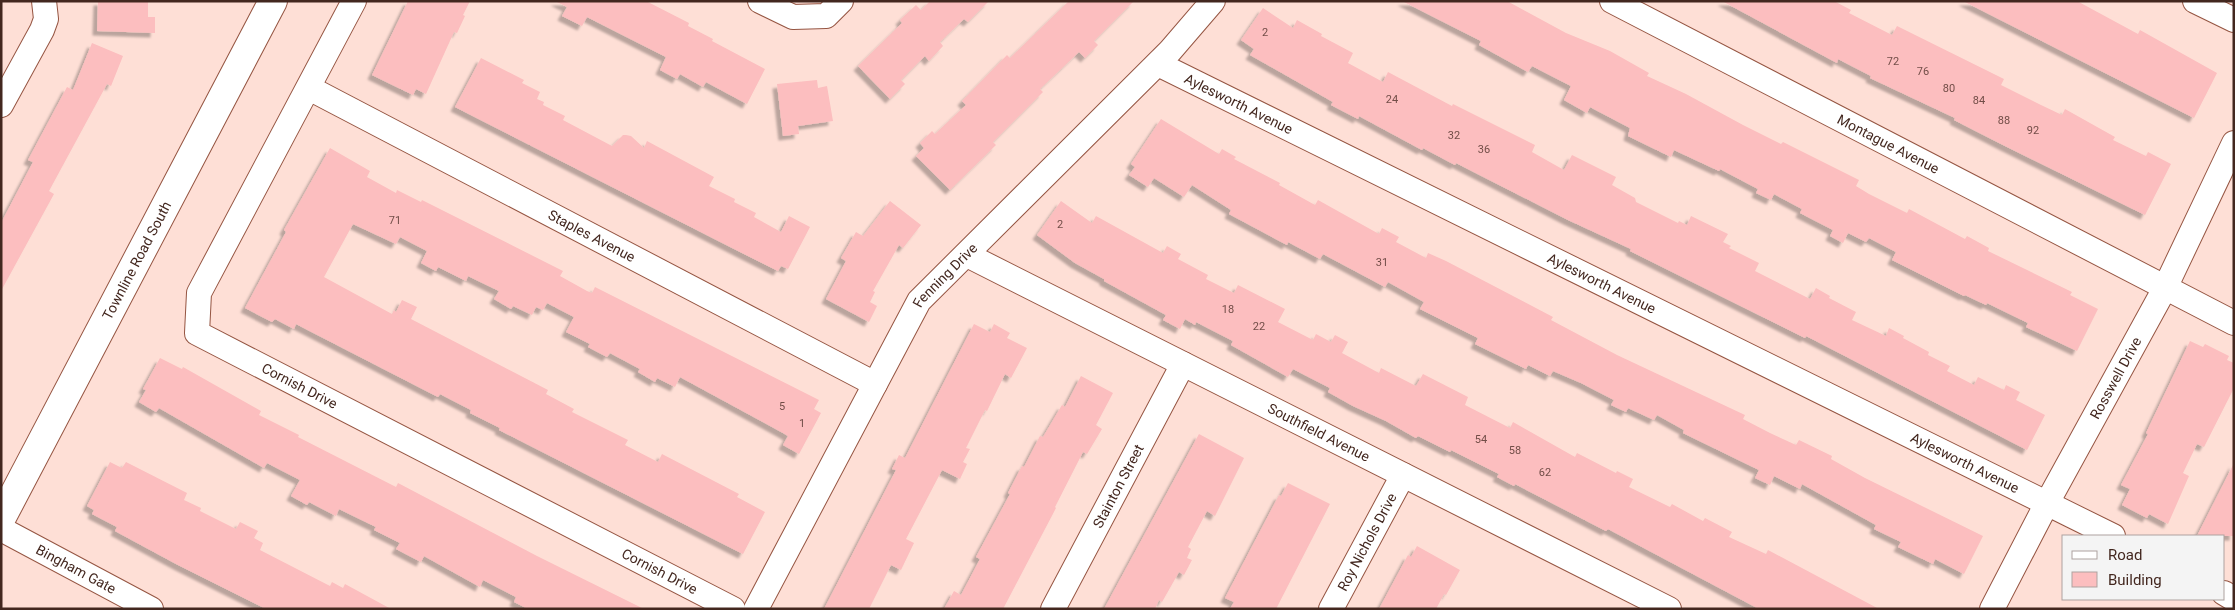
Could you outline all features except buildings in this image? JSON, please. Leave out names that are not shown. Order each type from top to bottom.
[{"type":"street","name":"Townline Road South","points":[[1,519],[273,1]]},
{"type":"street","name":"Cornish Drive","points":[[354,1],[199,293],[197,333],[733,609]]},
{"type":"street","points":[[760,1],[793,18],[826,16],[841,1]]},
{"type":"street","name":"Fenning Drive","points":[[756,609],[919,301],[1158,64],[1213,1]]},
{"type":"street","name":"Montague Avenue","points":[[1612,1],[2234,322]]},
{"type":"street","points":[[2195,1],[2234,20]]},
{"type":"street","points":[[1,105],[42,30],[46,19],[44,2]]},
{"type":"street","name":"Aylesworth Avenue","points":[[1158,64],[2111,535]]},
{"type":"street","name":"Staples Avenue","points":[[309,88],[876,384]]},
{"type":"street","name":"Rosswell Drive","points":[[1992,609],[2047,502],[2165,288],[2234,143]]},
{"type":"street","name":"Southfield Avenue","points":[[967,255],[1669,609]]},
{"type":"street","name":"Stainton Street","points":[[1054,609],[1183,364]]},
{"type":"street","name":"Roy Nichols Drive","points":[[1332,609],[1403,475]]},
{"type":"street","name":"Bingham Gate","points":[[1,529],[151,609]]}]
